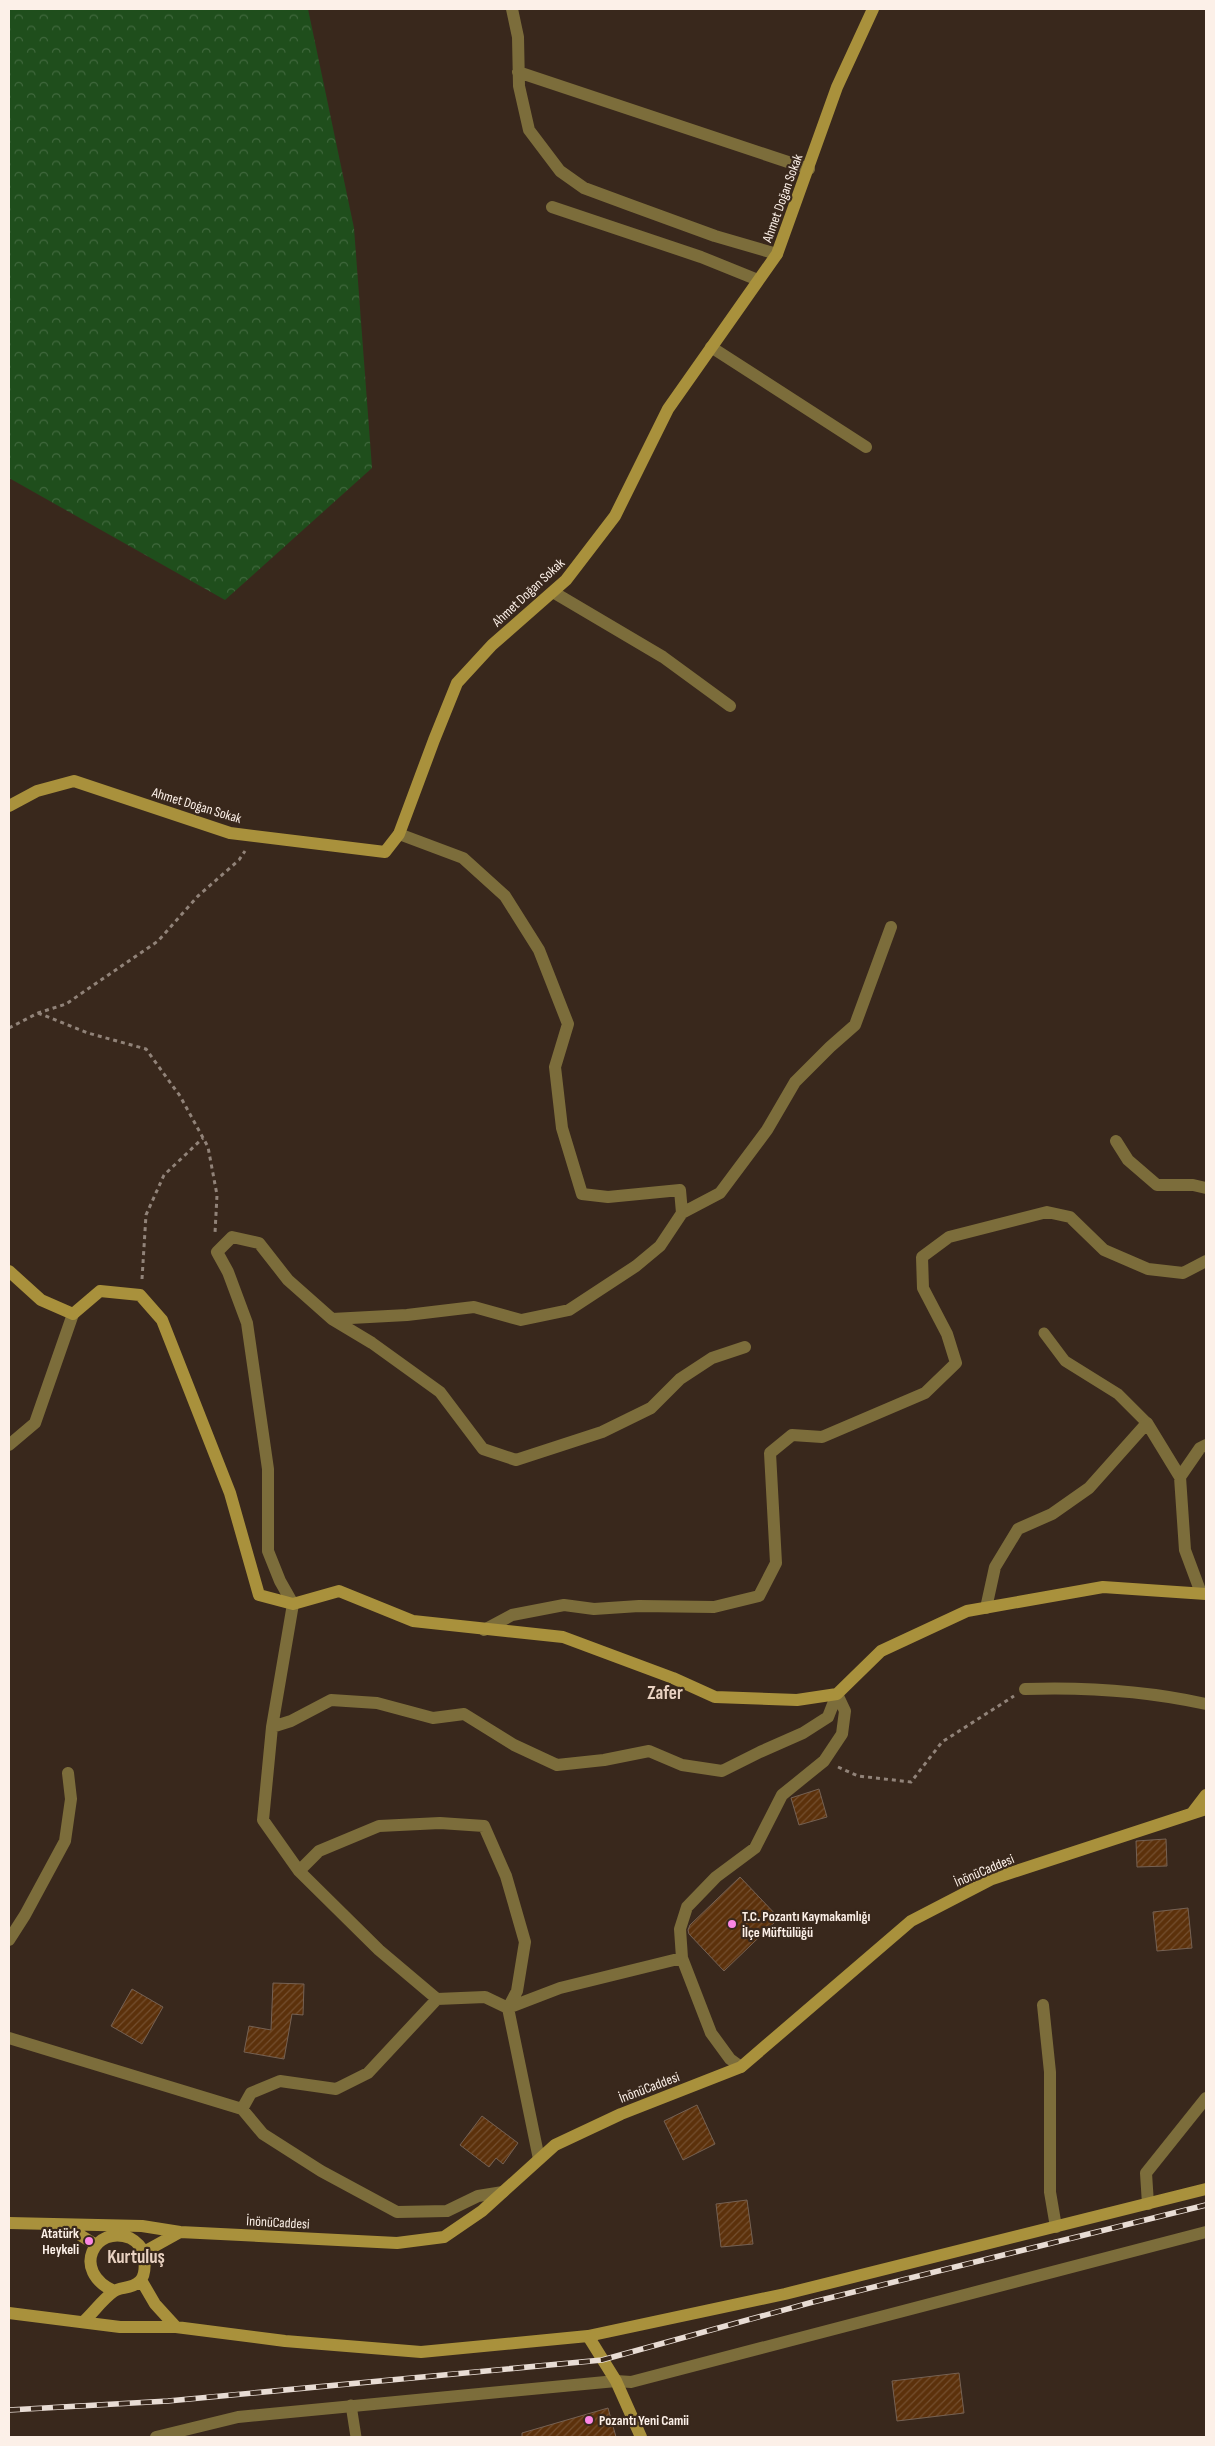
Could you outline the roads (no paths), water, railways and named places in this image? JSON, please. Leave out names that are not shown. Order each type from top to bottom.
[{"type":"main road","name":"Ahmet Doğan Sokak","points":[[9,806],[37,791],[74,781],[230,833],[385,852],[399,834],[457,683],[492,645],[566,580],[615,516],[668,409],[777,254],[837,87],[873,9]]},
{"type":"main road","points":[[9,1271],[41,1300],[73,1314],[100,1291],[140,1294],[162,1320],[230,1493],[259,1595],[293,1604],[340,1592],[413,1621],[563,1637],[673,1678],[715,1697],[797,1700],[837,1694],[882,1651],[967,1611],[1103,1587],[1203,1594]]},
{"type":"main road","points":[[1193,1812],[1206,1796]]},
{"type":"main road","name":"İnönüCaddesi","points":[[9,2223],[142,2226],[180,2232],[397,2243],[444,2237],[482,2211],[555,2145],[621,2114],[742,2067],[911,1921],[992,1880],[1193,1812],[1206,1810]]},
{"type":"main road","points":[[9,2313],[120,2327],[176,2327],[285,2341],[421,2352],[588,2336],[785,2294],[1206,2189]]},
{"type":"main road","points":[[64,2225],[96,2245]]},
{"type":"main road","points":[[144,2252],[180,2232]]},
{"type":"main road","points":[[121,2235],[135,2240],[144,2252],[145,2267],[141,2280],[128,2289],[114,2291],[101,2285],[92,2273],[90,2259],[96,2245],[107,2237],[121,2235]]},
{"type":"main road","points":[[141,2280],[155,2304],[176,2327]]},
{"type":"main road","points":[[83,2322],[114,2291]]},
{"type":"main road","points":[[588,2336],[616,2381],[641,2437]]},
{"type":"street","points":[[512,9],[518,38],[518,86],[529,130],[560,171],[584,188],[715,236],[777,254]]},
{"type":"street","points":[[518,72],[809,169]]},
{"type":"street","points":[[552,208],[701,257],[758,280]]},
{"type":"street","points":[[712,348],[866,447]]},
{"type":"street","points":[[553,592],[663,657],[730,706]]},
{"type":"street","points":[[399,834],[463,858],[505,896],[539,950],[568,1024],[555,1067],[562,1128],[582,1194],[608,1197],[680,1190],[682,1213]]},
{"type":"street","points":[[332,1319],[407,1314],[474,1306],[521,1320],[569,1310],[605,1288],[654,1251],[682,1213],[720,1193],[767,1130],[795,1082],[830,1047],[855,1026],[892,927]]},
{"type":"street","points":[[1116,1141],[1128,1160],[1157,1185],[1193,1185],[1206,1188]]},
{"type":"street","points":[[484,1630],[512,1614],[564,1605],[594,1609],[639,1606],[714,1607],[759,1596],[776,1563],[770,1453],[792,1435],[822,1437],[926,1393],[956,1363],[947,1334],[923,1288],[922,1257],[949,1237],[1047,1212],[1070,1216],[1104,1250],[1148,1269],[1183,1273],[1206,1261]]},
{"type":"street","points":[[682,1958],[560,1988],[508,2008],[485,1997],[437,1999],[379,1950],[299,1871],[263,1820],[272,1727],[293,1604],[280,1581],[268,1551],[268,1469],[247,1323],[228,1272],[217,1252],[232,1237],[259,1243],[288,1280],[332,1319],[372,1343],[440,1392],[483,1449],[516,1460],[602,1432],[651,1408],[688,1374],[712,1358],[745,1347]]},
{"type":"street","points":[[9,1445],[35,1423],[73,1314]]},
{"type":"street","points":[[986,1608],[995,1566],[1018,1529],[1052,1514],[1089,1488],[1147,1423],[1180,1477],[1185,1550],[1203,1594]]},
{"type":"street","points":[[1180,1477],[1200,1448],[1206,1445]]},
{"type":"street","points":[[1025,1689],[1073,1687],[1176,1697],[1206,1704]]},
{"type":"street","points":[[272,1727],[291,1721],[331,1700],[377,1703],[433,1718],[464,1714],[514,1745],[557,1766],[604,1760],[649,1751],[682,1764],[722,1771],[803,1733],[828,1717],[837,1694]]},
{"type":"street","points":[[742,2067],[730,2059],[711,2033],[682,1958],[680,1929],[687,1907],[716,1877],[755,1848],[782,1795],[824,1761],[842,1734],[846,1712],[837,1694]]},
{"type":"street","points":[[9,1940],[25,1915],[65,1841],[71,1799],[68,1773]]},
{"type":"street","points":[[299,1871],[319,1851],[379,1826],[440,1823],[484,1826],[506,1876],[525,1942],[517,1991],[508,2008],[540,2159]]},
{"type":"street","points":[[242,2109],[251,2093],[280,2081],[336,2089],[368,2073],[437,1999]]},
{"type":"street","points":[[1043,2005],[1050,2072],[1050,2192],[1056,2227]]},
{"type":"street","points":[[9,2038],[242,2109],[263,2134],[321,2171],[397,2212],[447,2211],[478,2196],[503,2192]]},
{"type":"street","points":[[1148,2204],[1146,2173],[1206,2098]]},
{"type":"street","points":[[156,2437],[238,2417],[616,2381],[631,2382],[1206,2232]]},
{"type":"lane","points":[[1044,1333],[1065,1361],[1118,1394],[1147,1423]]},
{"type":"lane","points":[[351,2405],[356,2437]]},
{"type":"railway","points":[[9,2410],[168,2401],[602,2360],[813,2302],[1206,2205]]},
{"type":"place","name":"T.C. Pozantı Kaymakamlığı İlçe Müftülüğü","points":[[732,1924]]},
{"type":"place","name":"Atatürk Heykeli","points":[[89,2241]]},
{"type":"place","name":"Pozantı Yeni Camii","points":[[589,2420]]},
{"type":"district","name":"Zafer","points":[[665,1692]]},
{"type":"district","name":"Kurtuluş","points":[[136,2256]]}]
